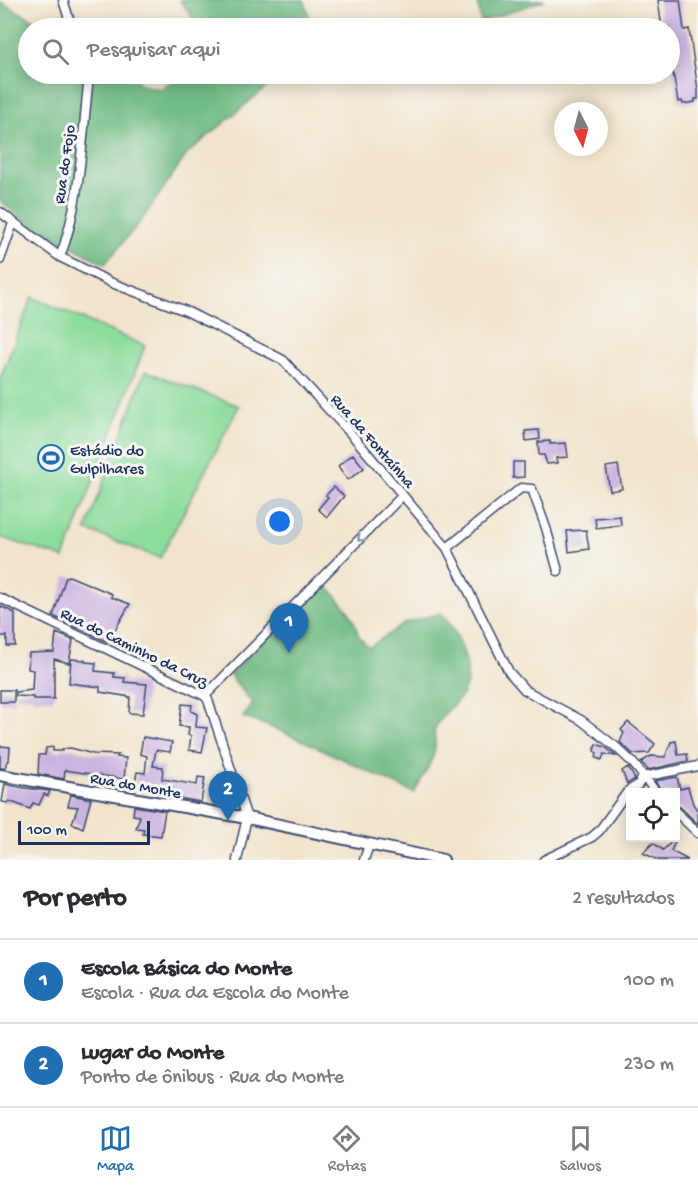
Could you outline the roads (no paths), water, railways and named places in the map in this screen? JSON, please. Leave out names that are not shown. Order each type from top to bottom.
[{"type":"street","points":[[63,0],[69,18]]},
{"type":"street","name":"Rua do Fojo","points":[[60,257],[68,236],[75,195],[88,84]]},
{"type":"street","name":"Rua da Fontaínha","points":[[0,212],[60,257],[112,283],[186,311],[283,360],[353,436],[447,548],[509,672],[525,690],[581,720],[616,747],[633,763],[653,788]]},
{"type":"street","points":[[0,260],[13,223]]},
{"type":"street","points":[[447,548],[520,488],[532,489],[558,571]]},
{"type":"street","points":[[205,696],[402,496]]},
{"type":"street","name":"Rua do Caminho da Cruz","points":[[0,598],[205,696],[210,703],[247,818]]},
{"type":"street","points":[[544,860],[592,837],[599,831],[628,790],[638,785],[643,777],[698,766]]},
{"type":"street","name":"Rua do Monte","points":[[0,775],[247,818],[443,860]]},
{"type":"street","points":[[680,817],[698,833]]},
{"type":"street","points":[[237,860],[247,818]]},
{"type":"street","points":[[364,860],[369,845]]},
{"type":"place","name":"Estádio do Gulpilhares","points":[[51,458]]},
{"type":"place","name":"Escola Básica do Monte","points":[[289,653]]},
{"type":"place","name":"Lugar do Monte","points":[[228,821]]}]
